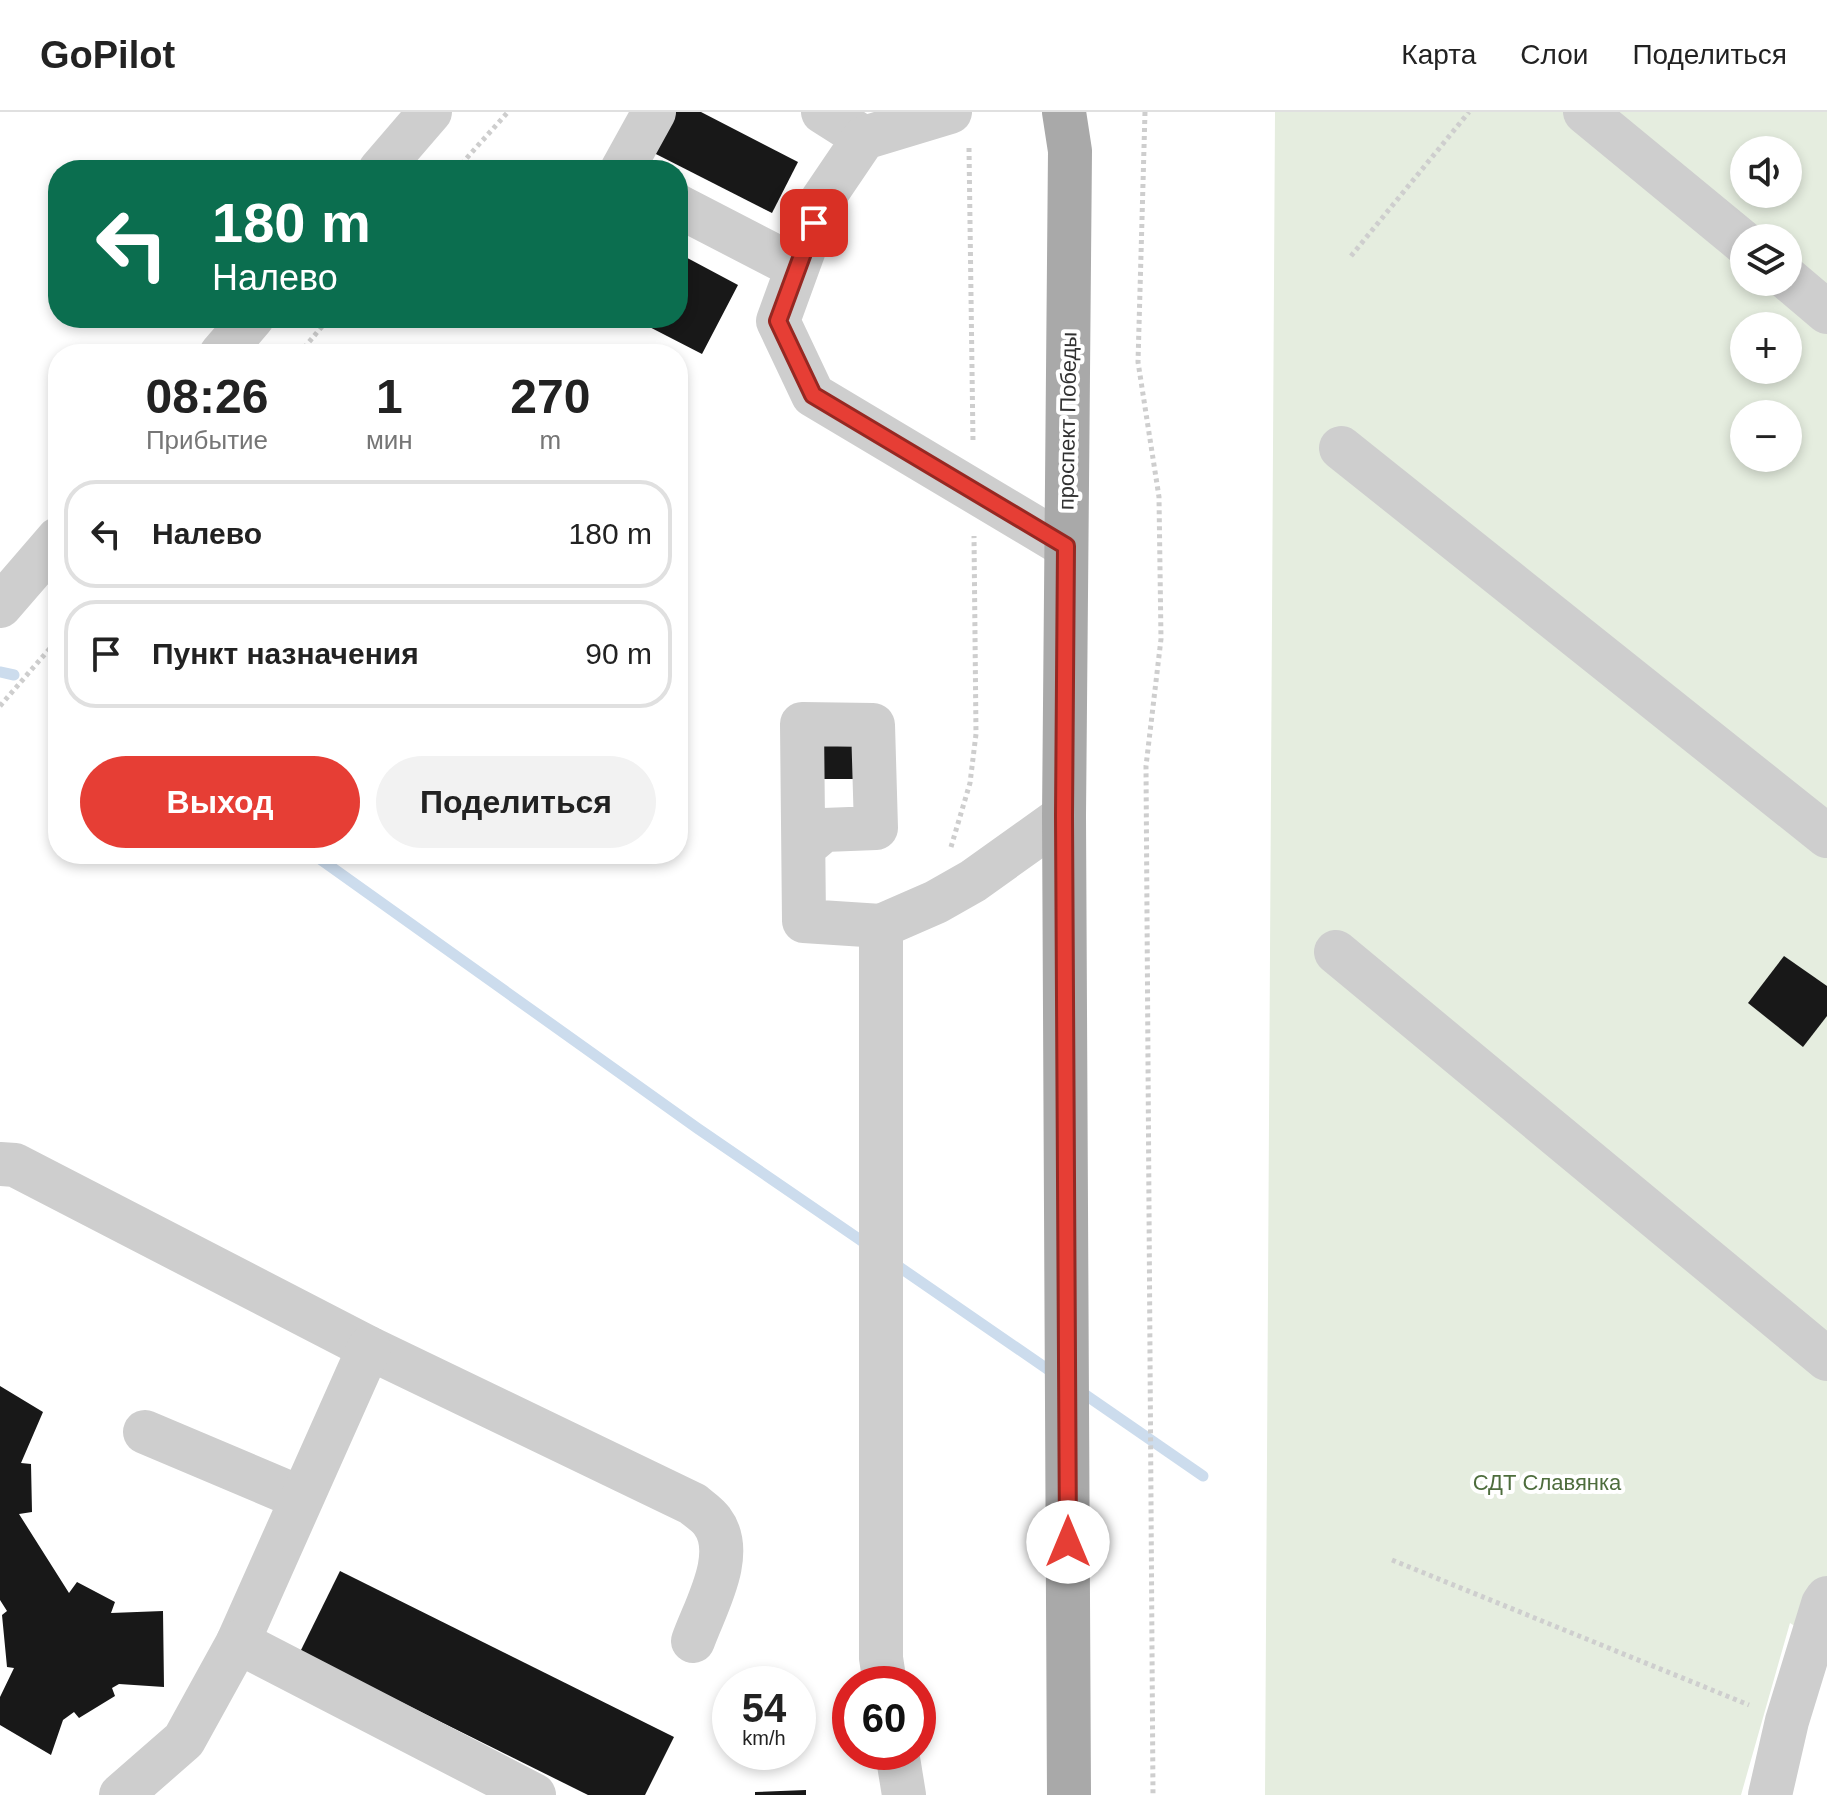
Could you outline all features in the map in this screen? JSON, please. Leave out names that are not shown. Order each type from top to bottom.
[{"type":"main road","name":"проспект Победы","points":[[1069,1795],[1064,816],[1071,125]]},
{"type":"street","points":[[389,160],[430,112]]},
{"type":"street","points":[[628,160],[654,112]]},
{"type":"street","points":[[823,112],[864,138]]},
{"type":"street","points":[[950,112],[864,138],[822,200],[778,321],[813,395],[1066,546]]},
{"type":"street","points":[[1585,112],[1730,231]]},
{"type":"street","points":[[688,211],[796,267]]},
{"type":"street","points":[[1802,291],[1827,312]]},
{"type":"street","points":[[230,344],[243,328]]},
{"type":"street","points":[[1341,448],[1827,836]]},
{"type":"street","points":[[0,606],[48,551]]},
{"type":"street","points":[[804,847],[804,921],[881,926],[936,902],[973,881],[1064,816]]},
{"type":"street","points":[[881,926],[882,1666]]},
{"type":"street","points":[[1336,952],[1827,1359]]},
{"type":"street","points":[[0,1164],[15,1165],[369,1348],[693,1504],[712,1521],[722,1543],[719,1569],[693,1641]]},
{"type":"street","points":[[121,1795],[184,1740],[238,1642],[369,1348]]},
{"type":"street","points":[[145,1432],[301,1498]]},
{"type":"street","points":[[1770,1795],[1787,1721],[1827,1598]]},
{"type":"street","points":[[238,1642],[534,1795]]},
{"type":"street","points":[[900,1770],[904,1795]]},
{"type":"path","points":[[465,160],[508,112]]},
{"type":"path","points":[[1145,112],[1138,362],[1159,497],[1161,639],[1146,766],[1153,1795]]},
{"type":"path","points":[[1351,256],[1469,112]]},
{"type":"path","points":[[307,344],[321,328]]},
{"type":"path","points":[[0,706],[48,651]]},
{"type":"path","points":[[1392,1560],[1787,1721]]},
{"type":"green space","name":"СДТ Славянка","points":[[1275,112],[1827,112],[1827,1647],[1790,1623],[1741,1795],[1265,1795]]},
{"type":"building","points":[[668,112],[701,112],[798,162],[772,213],[688,170],[688,160],[668,160],[648,150]]},
{"type":"building","points":[[688,258],[738,285],[702,354],[688,344],[651,328],[688,328]]},
{"type":"building","points":[[813,741],[861,741],[861,779],[813,779]]},
{"type":"building","points":[[1784,956],[1827,986],[1827,1016],[1803,1047],[1748,1003]]},
{"type":"building","points":[[0,1386],[43,1412],[21,1463],[31,1464],[32,1512],[19,1514],[69,1593],[77,1582],[115,1602],[111,1613],[163,1611],[164,1687],[119,1684],[112,1688],[115,1696],[79,1718],[74,1712],[63,1720],[51,1755],[0,1725],[0,1697],[14,1668],[7,1667],[2,1615],[7,1611],[0,1600]]},
{"type":"building","points":[[340,1571],[674,1737],[645,1795],[588,1795],[300,1652]]},
{"type":"building","points":[[806,1790],[806,1795],[755,1795],[755,1792]]},
{"type":"waterway","points":[[0,672],[14,675]]},
{"type":"waterway","points":[[327,864],[697,1128],[872,1248]]},
{"type":"waterway","points":[[892,1262],[1056,1375]]},
{"type":"waterway","points":[[1077,1389],[1203,1476]]},
{"type":"route","points":[[814,223],[778,321],[813,395],[974,488],[1066,546],[1064,816],[1068,1542]]}]
